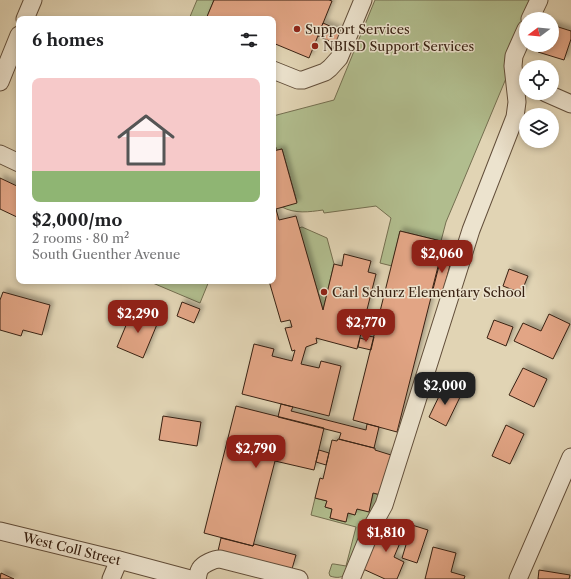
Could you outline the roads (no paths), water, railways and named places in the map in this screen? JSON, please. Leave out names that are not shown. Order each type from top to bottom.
[{"type":"street","points":[[27,16],[33,0]]},
{"type":"street","points":[[276,71],[291,78],[303,80],[325,72],[330,68],[339,58],[362,0]]},
{"type":"street","points":[[533,12],[538,0]]},
{"type":"street","points":[[0,82],[16,42]]},
{"type":"street","points":[[519,45],[514,56],[513,66],[519,80]]},
{"type":"street","points":[[351,579],[374,522],[384,505],[471,230],[515,117],[519,92]]},
{"type":"street","points":[[559,99],[571,104]]},
{"type":"street","points":[[0,154],[16,162]]},
{"type":"street","points":[[518,579],[571,457]]},
{"type":"street","name":"West Coll Street","points":[[0,531],[190,579]]},
{"type":"street","points":[[197,579],[201,568],[212,560],[220,559],[299,579]]},
{"type":"street","points":[[111,579],[119,560]]},
{"type":"place","name":"Support Services","points":[[297,29]]},
{"type":"place","name":"NBISD Support Services","points":[[315,46]]},
{"type":"place","name":"Carl Schurz Elementary School","points":[[324,292]]}]
